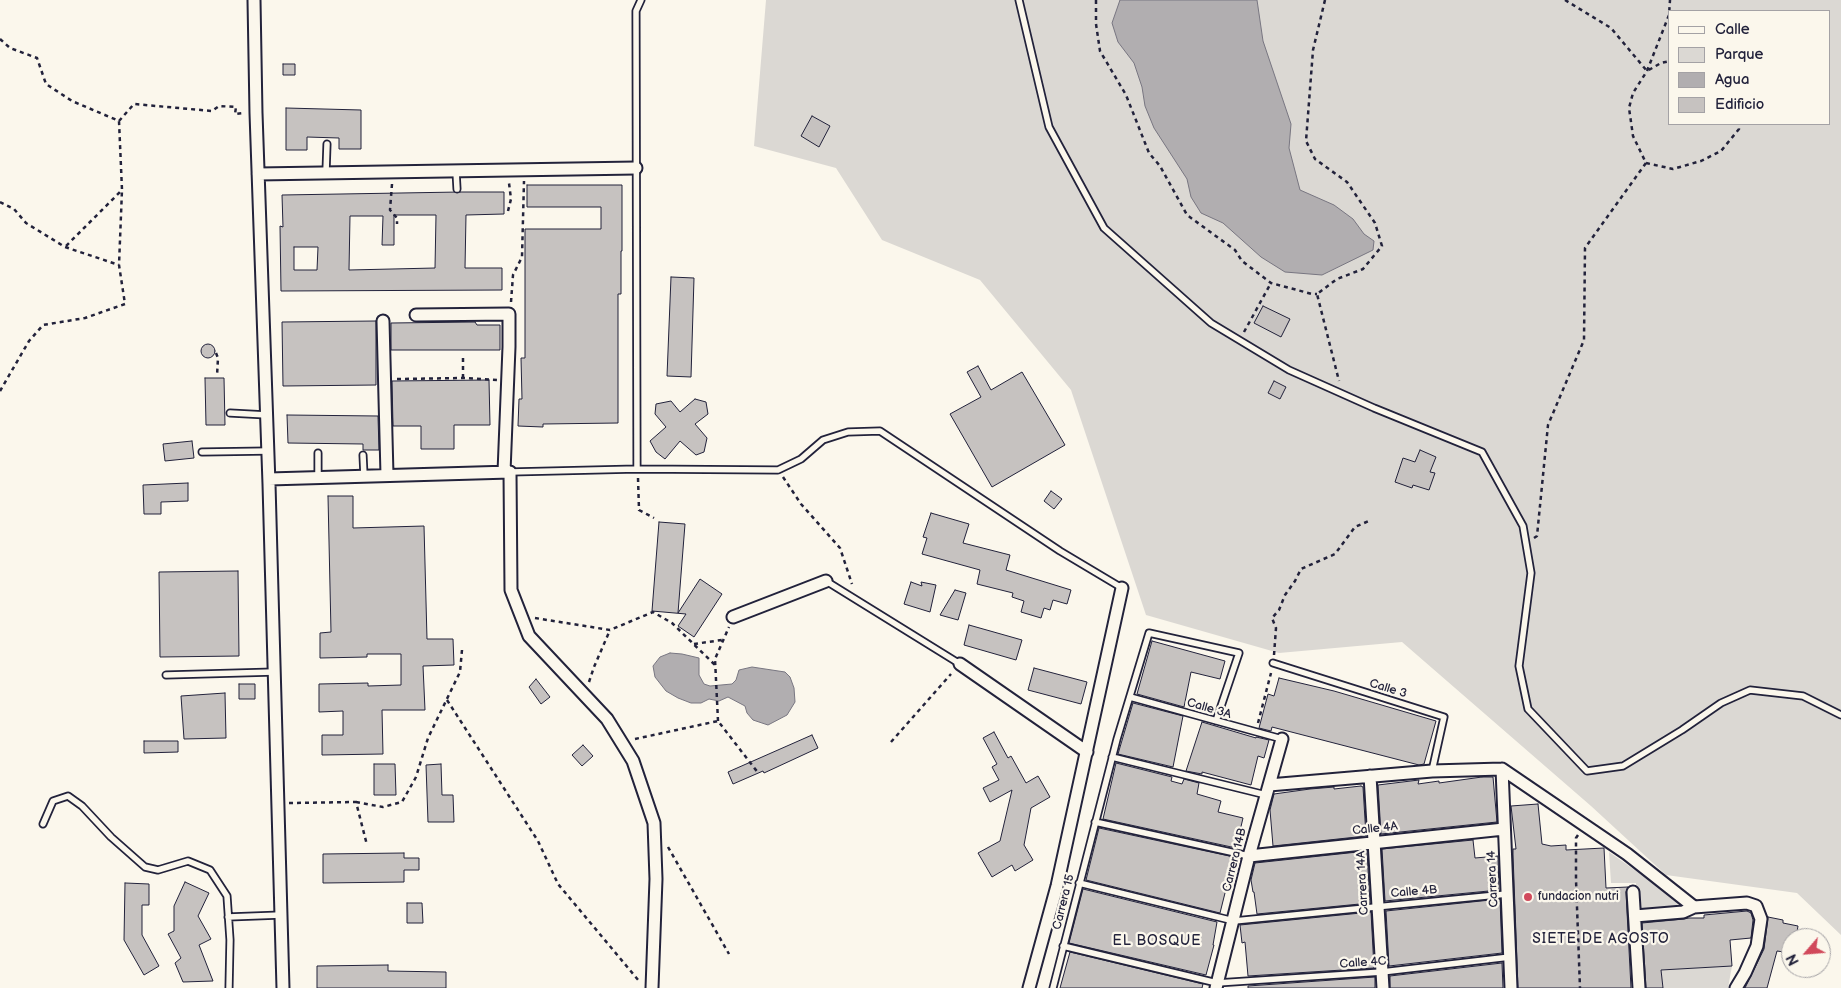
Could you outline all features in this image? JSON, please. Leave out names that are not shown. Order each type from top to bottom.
[{"type":"street","points":[[254,0],[283,988]]},
{"type":"street","points":[[258,174],[636,168]]},
{"type":"street","points":[[416,315],[509,314],[507,472],[511,590],[529,636],[607,719],[633,761],[654,823],[656,879],[652,988]]},
{"type":"street","points":[[382,321],[387,475]]},
{"type":"street","points":[[268,479],[507,472]]},
{"type":"street","points":[[733,617],[826,580]]},
{"type":"street","points":[[1029,988],[1057,886],[1122,588]]},
{"type":"street","points":[[960,664],[1086,752]]},
{"type":"street","name":"Carrera 14B","points":[[1216,986],[1249,856],[1282,739]]},
{"type":"street","points":[[1268,790],[1370,776],[1432,771],[1502,769],[1627,854],[1694,908]]},
{"type":"street","name":"Carrera 14","points":[[1502,769],[1512,988]]},
{"type":"street","name":"Carrera 14A","points":[[1370,776],[1383,988]]},
{"type":"street","name":"Calle 4A","points":[[1249,856],[1504,829]]},
{"type":"street","points":[[1634,892],[1639,988]]},
{"type":"street","points":[[1635,916],[1683,912],[1694,908],[1747,903],[1756,906],[1761,919],[1757,946],[1736,988]]},
{"type":"lane","points":[[637,469],[636,12],[642,0]]},
{"type":"lane","points":[[1019,0],[1049,127],[1104,228],[1211,324],[1289,370],[1482,452],[1523,526],[1531,573],[1519,666],[1528,709],[1587,771],[1622,766],[1682,730],[1721,703],[1750,690],[1803,696],[1841,715]]},
{"type":"lane","points":[[326,172],[327,144]]},
{"type":"lane","points":[[456,170],[457,189]]},
{"type":"lane","points":[[230,414],[267,415]]},
{"type":"lane","points":[[507,472],[637,469],[778,470],[801,459],[823,440],[848,432],[880,431],[1060,551],[1122,588]]},
{"type":"lane","points":[[202,452],[268,451]]},
{"type":"lane","points":[[318,453],[318,477]]},
{"type":"lane","points":[[363,455],[364,476]]},
{"type":"lane","points":[[826,580],[960,664]]},
{"type":"lane","name":"Carrera 15","points":[[1053,988],[1112,757],[1149,633],[1239,653],[1216,721]]},
{"type":"lane","name":"Calle 3","points":[[1273,664],[1444,717],[1432,771]]},
{"type":"lane","points":[[166,675],[274,672]]},
{"type":"lane","name":"Calle 3A","points":[[1130,697],[1282,739]]},
{"type":"lane","points":[[1112,757],[1268,790]]},
{"type":"lane","points":[[43,824],[53,801],[68,796],[82,806],[111,837],[145,867],[158,870],[188,861],[210,870],[227,896],[230,940],[229,988]]},
{"type":"lane","points":[[1095,822],[1249,856]]},
{"type":"lane","name":"Calle 4B","points":[[1079,884],[1234,921],[1378,905],[1507,894]]},
{"type":"lane","points":[[228,917],[281,916]]},
{"type":"lane","name":"Calle 4C","points":[[1064,946],[1216,986],[1382,972],[1510,957]]},
{"type":"path","points":[[1096,0],[1096,24],[1100,51],[1126,95],[1149,152],[1160,166],[1187,214],[1235,250],[1242,261],[1271,283],[1317,294],[1338,279],[1363,269],[1382,246],[1375,223],[1347,182],[1315,159],[1306,141],[1313,50],[1325,0]]},
{"type":"path","points":[[1565,0],[1611,28],[1647,71]]},
{"type":"path","points":[[1646,163],[1632,136],[1629,108],[1633,93],[1647,71],[1668,18]]},
{"type":"path","points":[[0,38],[10,48],[37,58],[46,84],[72,101],[119,121]]},
{"type":"path","points":[[1647,71],[1668,61]]},
{"type":"path","points":[[0,390],[29,341],[43,326],[85,318],[125,304],[119,265],[122,190],[119,121],[134,104],[212,111],[218,106],[236,107],[235,114]]},
{"type":"path","points":[[1646,163],[1673,169],[1701,161],[1721,151],[1739,129],[1738,125]]},
{"type":"path","points":[[1526,544],[1537,536],[1548,425],[1584,340],[1585,248],[1646,163]]},
{"type":"path","points":[[509,314],[512,276],[522,257],[524,169]]},
{"type":"path","points":[[507,170],[505,177],[509,183],[511,199],[508,211]]},
{"type":"path","points":[[393,171],[390,210],[397,218],[397,224]]},
{"type":"path","points":[[65,247],[122,190]]},
{"type":"path","points":[[0,202],[14,209],[26,223],[65,247],[119,265]]},
{"type":"path","points":[[1239,340],[1271,283]]},
{"type":"path","points":[[1317,294],[1343,394]]},
{"type":"path","points":[[216,353],[218,358],[217,376]]},
{"type":"path","points":[[463,354],[463,378]]},
{"type":"path","points":[[385,380],[463,378],[508,380]]},
{"type":"path","points":[[637,469],[639,510],[654,518]]},
{"type":"path","points":[[778,470],[801,504],[840,548],[857,600]]},
{"type":"path","points":[[1256,732],[1273,664],[1276,628],[1272,618],[1279,610],[1285,595],[1301,569],[1335,554],[1355,527],[1371,520]]},
{"type":"path","points":[[521,616],[610,630],[653,612],[672,623],[715,665]]},
{"type":"path","points":[[733,617],[715,659],[718,721],[758,774]]},
{"type":"path","points":[[585,696],[594,667],[610,630]]},
{"type":"path","points":[[694,644],[723,640]]},
{"type":"path","points":[[278,803],[356,802],[383,807],[402,802],[416,776],[428,738],[460,672],[462,650]]},
{"type":"path","points":[[891,742],[960,664]]},
{"type":"path","points":[[446,700],[538,841],[558,884],[639,981]]},
{"type":"path","points":[[621,741],[718,721]]},
{"type":"path","points":[[356,802],[366,846]]},
{"type":"path","points":[[654,823],[730,954]]},
{"type":"path","points":[[1580,988],[1577,932],[1576,838],[1584,825]]},
{"type":"green space","points":[[766,0],[1841,0],[1841,935],[1797,893],[1666,875],[1591,806],[1402,642],[1279,653],[1146,615],[1071,390],[980,280],[882,240],[836,168],[754,146]]},
{"type":"green space","points":[[1609,852],[1652,882],[1678,897],[1682,911],[1637,912],[1636,883],[1611,883]]},
{"type":"green space","points":[[1732,966],[1728,988],[1663,988],[1661,970]]},
{"type":"water","points":[[1120,0],[1257,0],[1263,41],[1291,124],[1289,148],[1300,190],[1334,205],[1353,219],[1364,234],[1374,241],[1373,250],[1322,275],[1285,272],[1261,257],[1223,223],[1201,213],[1191,197],[1187,179],[1154,128],[1145,106],[1142,87],[1134,63],[1118,42],[1112,23]]},
{"type":"water","points":[[670,653],[699,658],[699,675],[704,684],[710,686],[732,684],[736,680],[739,670],[752,667],[785,672],[790,677],[794,688],[795,702],[787,715],[768,725],[753,720],[747,713],[745,706],[728,697],[719,701],[709,699],[701,703],[691,703],[678,698],[666,691],[655,677],[653,666],[660,657]]},
{"type":"building","points":[[283,64],[295,64],[295,75],[283,75]]},
{"type":"building","points":[[286,108],[361,110],[361,149],[339,149],[339,138],[307,137],[307,150],[286,150]]},
{"type":"building","points":[[812,116],[830,126],[819,147],[801,136]]},
{"type":"building","points":[[527,185],[622,185],[621,294],[618,294],[618,423],[543,424],[543,427],[518,426],[519,399],[522,399],[521,358],[525,358],[525,229],[601,229],[601,207],[527,207]]},
{"type":"building","points":[[504,192],[504,214],[466,215],[465,268],[502,268],[502,290],[281,291],[280,226],[283,227],[282,195]],"holes":[[[394,215],[436,215],[435,268],[349,270],[350,216],[383,216],[382,245],[394,245]],[[294,247],[318,247],[317,270],[294,270]]]},
{"type":"building","points":[[671,277],[694,278],[691,377],[667,376]]},
{"type":"building","points":[[1263,306],[1290,319],[1281,337],[1254,323]]},
{"type":"building","points":[[376,321],[376,385],[283,386],[282,322]]},
{"type":"building","points":[[475,322],[477,325],[500,325],[500,350],[391,350],[391,323]]},
{"type":"building","points":[[205,344],[211,344],[215,351],[211,358],[205,358],[201,354],[201,348]]},
{"type":"building","points":[[978,366],[991,390],[1022,372],[1065,445],[992,487],[950,414],[981,397],[967,372]]},
{"type":"building","points":[[205,378],[224,378],[225,425],[206,425]]},
{"type":"building","points":[[489,380],[490,425],[454,425],[454,449],[421,449],[421,426],[393,426],[392,381]]},
{"type":"building","points":[[1274,381],[1286,387],[1280,399],[1268,393]]},
{"type":"building","points":[[695,399],[706,402],[708,414],[695,424],[707,438],[704,452],[696,455],[680,441],[665,459],[656,452],[650,441],[666,427],[655,414],[656,404],[671,401],[680,412]]},
{"type":"building","points":[[287,415],[378,416],[379,450],[363,450],[363,444],[288,443]]},
{"type":"building","points":[[192,441],[194,458],[165,461],[163,444]]},
{"type":"building","points":[[1420,450],[1436,457],[1430,472],[1435,473],[1429,490],[1413,485],[1412,488],[1395,482],[1403,458],[1415,462]]},
{"type":"building","points":[[188,483],[188,501],[161,502],[161,514],[144,514],[143,485]]},
{"type":"building","points":[[1051,491],[1062,499],[1054,509],[1044,501]]},
{"type":"building","points":[[328,496],[353,496],[353,528],[424,526],[427,639],[453,639],[454,665],[423,666],[425,710],[382,710],[383,754],[322,755],[322,735],[343,735],[343,711],[319,712],[319,684],[368,683],[368,686],[401,685],[401,654],[367,654],[367,657],[320,658],[320,633],[331,632]]},
{"type":"building","points":[[931,513],[969,524],[963,543],[1010,555],[1006,570],[1071,590],[1067,604],[1053,600],[1050,610],[1044,608],[1041,618],[1021,612],[1024,601],[1012,597],[1013,593],[977,584],[980,570],[922,554],[927,538],[923,537]]},
{"type":"building","points":[[659,522],[685,524],[678,613],[700,579],[722,594],[694,637],[678,626],[686,614],[652,611]]},
{"type":"building","points":[[238,571],[239,656],[160,657],[159,572]]},
{"type":"building","points":[[911,582],[922,586],[921,582],[936,585],[930,612],[904,604]]},
{"type":"building","points":[[955,590],[966,593],[958,620],[940,615]]},
{"type":"building","points":[[969,625],[1022,640],[1016,660],[964,645]]},
{"type":"building","points":[[1152,641],[1225,661],[1220,679],[1191,672],[1184,707],[1137,694]]},
{"type":"building","points":[[1034,668],[1087,682],[1081,704],[1028,690]]},
{"type":"building","points":[[1279,678],[1334,691],[1436,721],[1424,764],[1419,765],[1272,727],[1271,731],[1259,728],[1268,694],[1274,696]]},
{"type":"building","points":[[536,679],[550,697],[541,704],[529,687]]},
{"type":"building","points":[[239,684],[255,684],[255,699],[239,699]]},
{"type":"building","points":[[225,693],[226,738],[184,739],[181,696]]},
{"type":"building","points":[[1133,703],[1183,716],[1173,767],[1118,754]]},
{"type":"building","points":[[1202,722],[1269,740],[1264,758],[1258,756],[1251,785],[1202,772],[1202,774],[1186,771]]},
{"type":"building","points":[[994,732],[1008,758],[1011,756],[1026,783],[1038,776],[1050,797],[1031,808],[1024,845],[1033,860],[1015,871],[1012,865],[992,877],[978,853],[1000,841],[1012,790],[990,802],[983,788],[999,780],[992,767],[997,764],[983,738]]},
{"type":"building","points":[[812,735],[818,748],[764,773],[763,771],[733,784],[728,772]]},
{"type":"building","points":[[144,741],[178,741],[178,752],[144,753]]},
{"type":"building","points":[[583,745],[593,756],[582,766],[572,755]]},
{"type":"building","points":[[1116,763],[1172,777],[1171,781],[1182,784],[1184,779],[1199,783],[1197,794],[1221,801],[1218,812],[1243,818],[1236,848],[1103,819]]},
{"type":"building","points":[[374,764],[395,764],[396,795],[374,795]]},
{"type":"building","points":[[441,764],[442,795],[453,795],[454,822],[428,822],[426,765]]},
{"type":"building","points":[[1493,777],[1497,822],[1381,834],[1378,785],[1419,780],[1418,784],[1439,781],[1439,783]]},
{"type":"building","points":[[1363,787],[1366,836],[1273,846],[1270,810],[1274,794],[1310,789]]},
{"type":"building","points":[[1538,804],[1542,844],[1551,846],[1566,845],[1566,850],[1604,848],[1606,888],[1628,887],[1626,892],[1631,988],[1518,988],[1513,855],[1513,849],[1516,849],[1511,806]]},
{"type":"building","points":[[1099,828],[1234,857],[1220,913],[1086,880]]},
{"type":"building","points":[[1473,840],[1475,858],[1498,856],[1499,890],[1385,901],[1382,849]]},
{"type":"building","points":[[1367,851],[1370,903],[1257,914],[1251,880],[1255,863]]},
{"type":"building","points":[[404,853],[404,858],[419,858],[419,870],[404,870],[404,882],[323,883],[323,854]]},
{"type":"building","points":[[185,882],[209,893],[198,916],[211,939],[199,945],[213,981],[183,982],[175,963],[181,958],[168,934],[174,931],[174,906]]},
{"type":"building","points":[[125,883],[149,884],[149,905],[142,905],[142,935],[159,966],[144,975],[124,940]]},
{"type":"building","points":[[1083,889],[1217,922],[1214,945],[1206,975],[1069,943]]},
{"type":"building","points":[[1500,899],[1502,953],[1389,966],[1386,911]]},
{"type":"building","points":[[407,903],[422,903],[423,923],[407,923]]},
{"type":"building","points":[[1747,911],[1751,913],[1753,920],[1751,938],[1730,940],[1732,966],[1661,970],[1663,988],[1646,988],[1642,923],[1704,918],[1704,915]]},
{"type":"building","points":[[1371,912],[1374,968],[1248,976],[1245,942],[1242,943],[1240,925]]},
{"type":"building","points":[[1768,917],[1798,926],[1798,928],[1781,928],[1781,952],[1777,951],[1767,988],[1745,988],[1764,949]]},
{"type":"building","points":[[1070,952],[1203,984],[1202,988],[1060,988]]},
{"type":"building","points":[[1502,963],[1503,988],[1390,988],[1390,976]]},
{"type":"building","points":[[388,965],[388,971],[446,972],[446,988],[317,988],[317,966]]},
{"type":"building","points":[[1375,977],[1375,988],[1248,988],[1248,986]]},
{"type":"place","name":"fundacion nutri","points":[[1528,897]]},
{"type":"district","name":"SIETE DE AGOSTO","points":[[1601,939]]},
{"type":"district","name":"EL BOSQUE","points":[[1157,941]]}]
